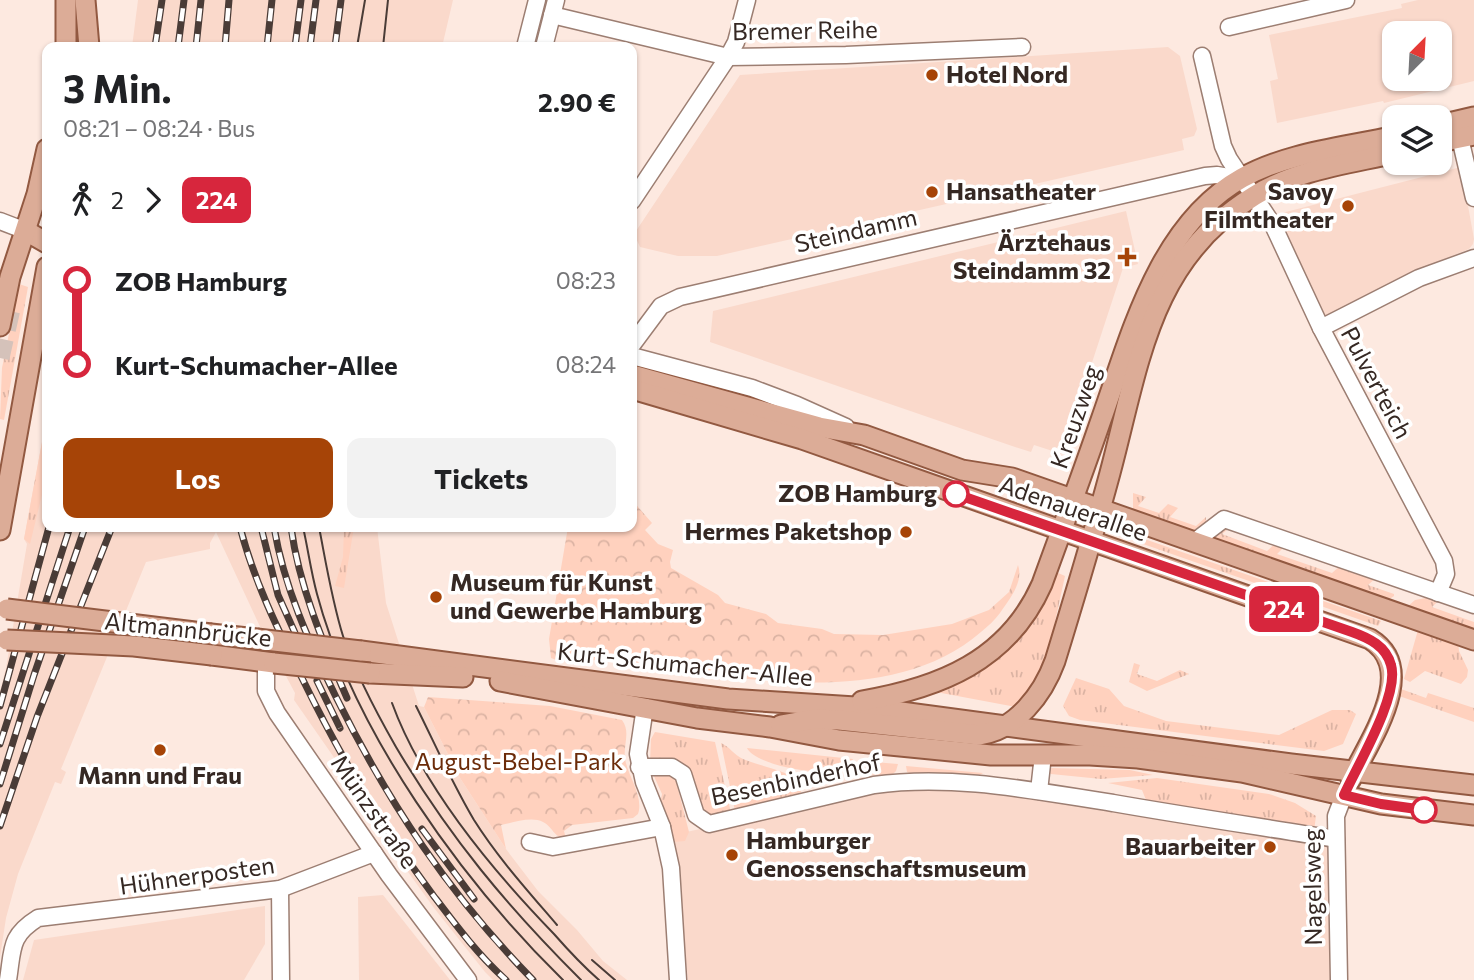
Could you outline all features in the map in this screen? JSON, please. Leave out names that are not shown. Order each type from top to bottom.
[{"type":"main road","points":[[66,0],[66,42]]},
{"type":"main road","points":[[85,0],[89,42]]},
{"type":"main road","points":[[1452,122],[1474,117]]},
{"type":"main road","name":"Steindamm","points":[[1241,178],[1293,156],[1382,139]]},
{"type":"main road","points":[[1254,196],[1275,184],[1307,172],[1382,156]]},
{"type":"main road","points":[[0,326],[10,277],[42,172]]},
{"type":"main road","name":"Kreuzweg","points":[[840,705],[923,687],[960,671],[989,654],[1027,612],[1042,584],[1150,286],[1183,233],[1216,197],[1241,178]]},
{"type":"main road","name":"Kreuzweg","points":[[1005,726],[1029,705],[1051,673],[1100,509],[1143,346],[1160,300],[1185,258],[1199,242],[1220,220],[1254,196]]},
{"type":"main road","points":[[26,231],[42,240]]},
{"type":"main road","points":[[0,530],[42,295]]},
{"type":"main road","name":"Adenauerallee","points":[[637,376],[819,427],[864,435],[954,467],[1012,478],[1474,640]]},
{"type":"main road","name":"Adenauerallee","points":[[637,390],[802,439],[1370,639],[1388,658],[1392,668],[1392,680]]},
{"type":"main road","name":"Altmannbrücke","points":[[2,608],[361,652]]},
{"type":"main road","name":"Altmannbrücke","points":[[0,639],[134,646],[370,673]]},
{"type":"main road","name":"Kurt-Schumacher-Allee","points":[[361,652],[720,698],[840,705],[1474,785]]},
{"type":"main road","name":"Kurt-Schumacher-Allee","points":[[370,673],[443,674],[510,682],[697,718],[770,727],[839,740],[991,755],[1112,756],[1193,765],[1256,774],[1381,804],[1474,815]]},
{"type":"main road","name":"Nagelsweg","points":[[1344,795],[1379,722],[1392,680]]},
{"type":"main road","name":"Kurt-Schumacher-Allee","points":[[770,727],[816,719],[979,735],[1005,726]]},
{"type":"street","points":[[526,42],[537,0]]},
{"type":"street","points":[[637,194],[728,57],[736,42],[747,0]]},
{"type":"street","points":[[1229,27],[1346,0]]},
{"type":"street","points":[[545,42],[554,7]]},
{"type":"street","name":"Bremer Reihe","points":[[554,7],[728,57],[1022,47]]},
{"type":"street","name":"Pulverteich","points":[[1202,56],[1223,146],[1273,225],[1321,328],[1444,561],[1446,574],[1438,593]]},
{"type":"street","points":[[1458,138],[1474,198]]},
{"type":"street","name":"Steindamm","points":[[637,338],[661,306],[680,297],[1205,176],[1241,178]]},
{"type":"street","points":[[0,221],[26,231]]},
{"type":"street","points":[[1321,328],[1419,278],[1474,258]]},
{"type":"street","name":"Adenauerallee","points":[[637,357],[752,388],[864,435]]},
{"type":"street","points":[[1194,542],[1224,519],[1474,605]]},
{"type":"street","name":"Münzstraße","points":[[270,663],[265,685],[271,702],[374,853],[468,980]]},
{"type":"street","points":[[645,707],[637,746],[639,766],[662,827],[671,868],[678,980]]},
{"type":"street","points":[[1039,791],[1043,755]]},
{"type":"street","name":"Besenbinderhof","points":[[639,766],[677,769],[683,774],[696,816],[709,824],[838,792],[901,781],[968,783],[1039,791],[1336,839]]},
{"type":"street","name":"Nagelsweg","points":[[1339,980],[1336,839],[1337,812],[1344,795]]},
{"type":"street","points":[[530,842],[553,847],[662,827]]},
{"type":"street","name":"Hühnerposten","points":[[8,980],[14,942],[23,928],[38,918],[280,889],[374,853]]},
{"type":"street","points":[[280,889],[281,980]]},
{"type":"shaded area","points":[[138,0],[453,0],[443,42],[133,42]]},
{"type":"shaded area","points":[[1418,0],[1474,0],[1474,81],[1452,86],[1452,21],[1382,21],[1382,91],[1433,91],[1277,123],[1270,81],[1278,79],[1269,35],[1402,8],[1401,4]]},
{"type":"shaded area","points":[[1168,47],[1180,56],[1197,129],[1194,136],[1182,139],[1184,150],[717,256],[678,256],[640,247],[637,230],[740,75]]},
{"type":"shaded area","points":[[1461,167],[1474,239],[1469,249],[1420,269],[1326,317],[1274,215],[1430,175],[1452,175],[1452,169]]},
{"type":"shaded area","points":[[1126,211],[1138,264],[1123,268],[1062,454],[1034,445],[1031,452],[1015,447],[710,342],[713,311]]},
{"type":"shaded area","points":[[42,442],[42,532],[216,532],[210,549],[146,562],[61,769],[66,772],[61,784],[55,782],[18,874],[6,918],[0,957],[0,691],[27,544],[24,539]]},
{"type":"shaded area","points":[[216,532],[378,532],[386,603],[419,706],[424,707],[460,778],[506,849],[538,891],[603,961],[627,980],[493,980],[434,908],[390,847],[342,769],[294,700],[295,693],[263,633]]},
{"type":"shaded area","points":[[885,788],[969,790],[1331,844],[1333,980],[688,980],[673,835]]},
{"type":"shaded area","points":[[383,895],[450,980],[359,980],[358,897]]},
{"type":"shaded area","points":[[265,906],[265,944],[244,980],[23,980],[34,940]]},
{"type":"green space","points":[[19,284],[28,287],[4,420],[0,419],[2,368]]},
{"type":"green space","points":[[42,442],[42,495],[30,544],[24,539]]},
{"type":"green space","points":[[1133,493],[1146,497],[1138,506],[1159,513],[1168,504],[1178,508],[1170,517],[1196,526],[1206,517],[1206,525],[1196,533],[1141,514],[1133,510]]},
{"type":"green space","points":[[637,506],[652,523],[645,530],[658,544],[673,550],[671,568],[718,595],[725,603],[766,614],[778,623],[822,629],[834,634],[883,635],[952,624],[989,610],[1009,592],[1018,565],[1019,571],[1011,597],[996,618],[956,650],[897,674],[866,679],[834,682],[769,681],[637,662],[559,661],[551,658],[549,639],[567,532],[637,532]]},
{"type":"green space","points":[[1232,526],[1222,534],[1267,551],[1277,542],[1286,545],[1277,554],[1332,573],[1341,565],[1377,577],[1368,585],[1394,596],[1388,600],[1208,538],[1218,529]]},
{"type":"green space","points":[[344,532],[353,532],[344,588],[335,586],[343,557]]},
{"type":"green space","points":[[1127,533],[1381,621],[1378,626],[1126,538]]},
{"type":"green space","points":[[1056,572],[1065,576],[1046,663],[1035,683],[1016,707],[936,692],[979,670],[1009,645]]},
{"type":"green space","points":[[1431,597],[1439,600],[1432,607],[1474,622],[1474,630],[1407,607],[1415,600]]},
{"type":"green space","points":[[1418,630],[1458,642],[1468,670],[1467,677],[1461,684],[1425,671],[1410,682],[1404,679]]},
{"type":"green space","points":[[1134,663],[1140,665],[1137,674],[1157,681],[1180,670],[1189,674],[1147,691],[1129,682]]},
{"type":"green space","points":[[1076,678],[1109,689],[1124,706],[1166,721],[1279,735],[1332,710],[1350,710],[1356,714],[1343,744],[1324,751],[1080,720],[1069,716],[1063,706]]},
{"type":"green space","points":[[1401,689],[1426,698],[1428,693],[1474,708],[1474,722],[1399,696]]},
{"type":"green space","name":"August-Bebel-Park","points":[[428,697],[550,706],[622,720],[626,734],[625,759],[639,801],[638,814],[633,818],[572,825],[564,831],[566,839],[538,820],[501,825],[506,849],[460,778],[424,707]]},
{"type":"green space","points":[[655,732],[715,742],[731,813],[713,818],[699,812],[688,770],[650,762],[651,739]]},
{"type":"green space","points":[[721,743],[743,759],[783,772],[797,780],[803,785],[800,794],[735,811]]},
{"type":"green space","points":[[747,748],[853,759],[846,766],[833,770],[799,770],[766,761]]},
{"type":"green space","points":[[862,761],[898,764],[893,774],[878,776],[870,773]]},
{"type":"green space","points":[[906,766],[983,773],[976,777],[936,773],[911,774],[907,772]]},
{"type":"green space","points":[[1050,768],[1130,770],[1153,775],[1101,779],[1051,774],[1048,772]]},
{"type":"green space","points":[[653,774],[671,775],[676,781],[689,832],[685,841],[674,842],[661,799],[662,794]]},
{"type":"green space","points":[[1157,778],[1269,794],[1295,803],[1316,816],[1314,831],[1162,804],[1146,800],[1142,790],[1108,783]]},
{"type":"tunnel","points":[[0,358],[11,309]]},
{"type":"tram line","points":[[358,42],[365,0]]},
{"type":"tram line","points":[[384,42],[388,0]]},
{"type":"tram line","points":[[304,532],[317,594],[334,646],[384,751],[451,851],[525,941],[563,980]]},
{"type":"tram line","points":[[320,532],[343,636],[367,693],[396,747],[437,811],[481,870],[528,925],[581,980]]},
{"type":"tram line","points":[[392,703],[422,766],[461,826],[507,883],[599,980]]},
{"type":"tram line","points":[[416,706],[451,778],[483,834],[557,925]]},
{"type":"tram line","points":[[592,960],[615,980]]},
{"type":"railway","points":[[156,42],[162,0]]},
{"type":"railway","points":[[179,42],[184,0]]},
{"type":"railway","points":[[197,42],[201,0]]},
{"type":"railway","points":[[225,42],[229,0]]},
{"type":"railway","points":[[268,42],[272,0]]},
{"type":"railway","points":[[296,42],[301,0]]},
{"type":"railway","points":[[311,42],[316,0]]},
{"type":"railway","points":[[336,42],[341,0]]},
{"type":"railway","points":[[0,706],[48,532]]},
{"type":"railway","points":[[0,744],[68,532]]},
{"type":"railway","points":[[0,784],[83,532]]},
{"type":"railway","points":[[0,826],[37,717],[110,532]]},
{"type":"railway","points":[[242,532],[259,586],[276,624],[347,763],[396,843],[433,895],[476,950],[506,980]]},
{"type":"railway","points":[[262,532],[278,595],[295,633]]},
{"type":"railway","points":[[275,532],[284,571],[307,635],[377,774],[399,811],[448,881],[474,915],[533,980]]},
{"type":"railway","points":[[292,532],[306,593],[347,698]]},
{"type":"railway","points":[[317,681],[340,728]]},
{"type":"railway","points":[[422,829],[474,899]]},
{"type":"bus line","name":"224","points":[[956,494],[1374,642],[1390,662],[1391,688],[1379,722],[1344,795],[1424,810]]},
{"type":"place","name":"Hotel Nord","points":[[932,75]]},
{"type":"place","name":"Hansatheater","points":[[932,192]]},
{"type":"place","name":"Savoy Filmtheater","points":[[1348,206]]},
{"type":"place","name":"Ärztehaus Steindamm 32","points":[[1127,257]]},
{"type":"place","name":"ZOB Hamburg","points":[[956,494]]},
{"type":"place","name":"Hermes Paketshop","points":[[906,532]]},
{"type":"place","name":"Museum für Kunst und Gewerbe Hamburg","points":[[436,597]]},
{"type":"place","name":"Mann und Frau","points":[[160,750]]},
{"type":"place","name":"Bauarbeiter","points":[[1270,847]]},
{"type":"place","name":"Hamburger Genossenschaftsmuseum","points":[[732,855]]}]
